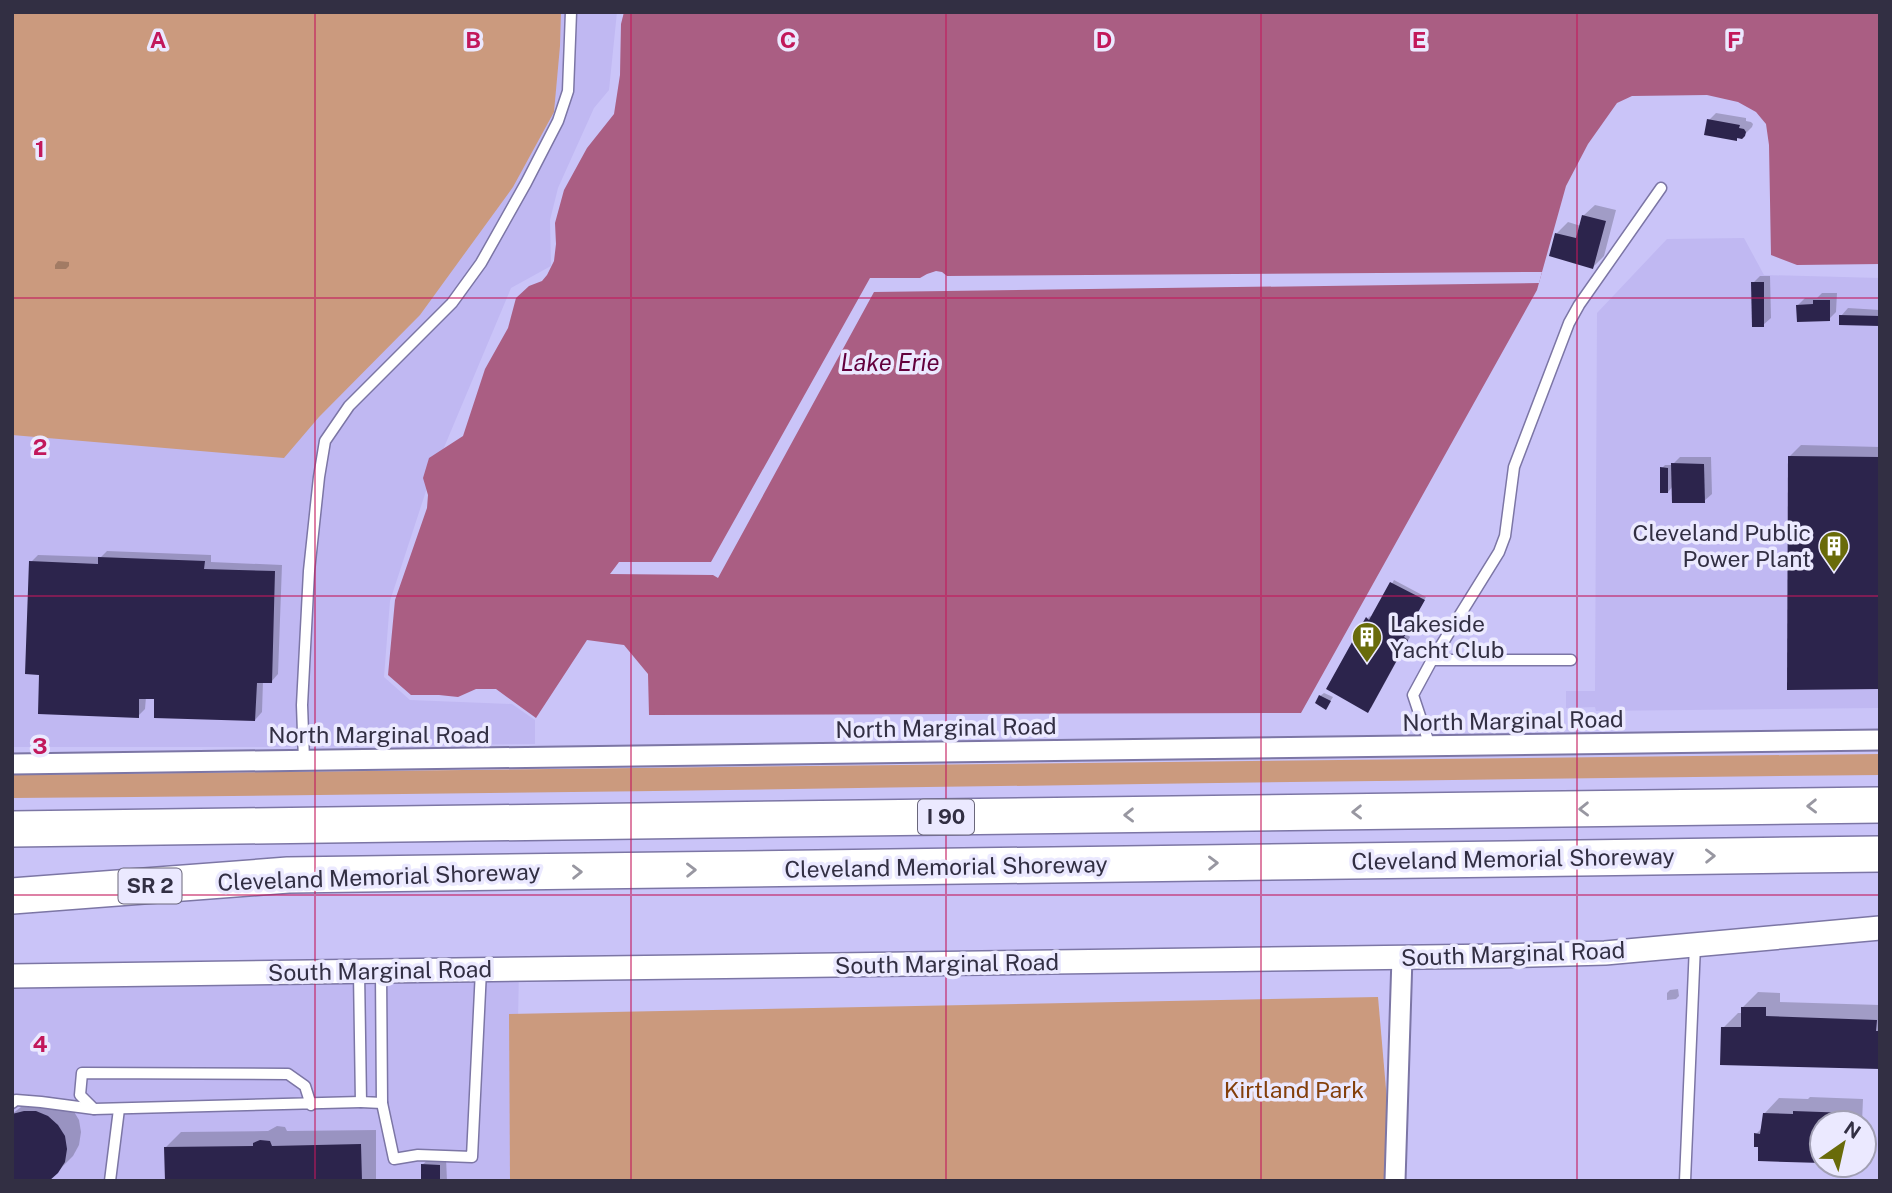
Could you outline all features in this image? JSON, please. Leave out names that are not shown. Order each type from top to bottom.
[{"type":"highway","name":"I 90","points":[[12,829],[1880,805]]},
{"type":"highway","name":"Cleveland Memorial Shoreway","points":[[12,896],[288,875],[1880,854]]},
{"type":"highway","name":"I 90","points":[[12,874],[288,875]]},
{"type":"street","name":"North Marginal Road","points":[[12,764],[1880,740]]},
{"type":"street","name":"South Marginal Road","points":[[12,976],[1605,953],[1880,928]]},
{"type":"street","points":[[1395,1181],[1402,957]]},
{"type":"lane","points":[[304,760],[302,705],[309,571],[325,441],[349,406],[452,303],[481,263],[558,121],[568,91],[570,12]]},
{"type":"lane","points":[[1430,747],[1413,695],[1499,552],[1505,536],[1514,467],[1569,323],[1661,188]]},
{"type":"lane","points":[[1432,660],[1571,660]]},
{"type":"lane","points":[[1685,1181],[1695,944]]},
{"type":"lane","points":[[370,971],[382,1103],[394,1159],[418,1155],[472,1157],[481,970]]},
{"type":"lane","points":[[361,1102],[370,971]]},
{"type":"lane","points":[[94,1110],[80,1096],[82,1073],[288,1074],[305,1086],[311,1105]]},
{"type":"lane","points":[[12,1103],[16,1100],[41,1102],[94,1110],[382,1103]]},
{"type":"lane","points":[[110,1181],[119,1109]]},
{"type":"shaded area","points":[[12,12],[617,12],[609,90],[594,108],[558,188],[550,220],[551,266],[511,288],[427,488],[390,601],[384,677],[410,700],[512,704],[535,720],[535,744],[12,747]]},
{"type":"shaded area","points":[[1744,238],[1764,275],[1880,278],[1880,708],[1596,711],[1595,707],[1566,708],[1566,691],[1595,691],[1597,313],[1667,239]]},
{"type":"shaded area","points":[[519,969],[515,1181],[12,1181],[12,976]]},
{"type":"green space","points":[[12,12],[561,12],[554,112],[513,187],[420,315],[319,417],[284,458],[12,435]]},
{"type":"green space","points":[[1880,754],[1880,775],[12,798],[12,775]]},
{"type":"green space","name":"Kirtland Park","points":[[1378,997],[1394,1181],[510,1181],[509,1014]]},
{"type":"water","name":"Lake Erie","points":[[624,12],[1880,12],[1880,264],[1797,265],[1771,255],[1769,145],[1766,124],[1756,112],[1738,102],[1707,95],[1632,96],[1617,103],[1588,144],[1566,186],[1537,290],[1301,713],[649,715],[648,674],[624,645],[587,640],[536,718],[496,689],[476,689],[458,697],[411,695],[388,675],[395,600],[427,508],[428,495],[423,478],[429,458],[463,436],[485,369],[508,328],[516,298],[529,286],[542,281],[554,261],[555,223],[564,190],[587,148],[614,114],[620,75],[621,24]]},
{"type":"pier","points":[[936,271],[947,276],[1542,272],[1539,283],[874,292],[718,578],[713,575],[610,574],[619,562],[711,562],[870,278],[920,278]]},
{"type":"building","points":[[1707,119],[1740,125],[1739,128],[1746,132],[1745,136],[1742,139],[1737,138],[1737,141],[1704,135]]},
{"type":"building","points":[[1582,215],[1606,221],[1593,269],[1549,256],[1555,233],[1576,238]]},
{"type":"building","points":[[1751,282],[1764,282],[1764,327],[1752,327]]},
{"type":"building","points":[[1813,300],[1830,300],[1830,321],[1797,322],[1796,305],[1813,304]]},
{"type":"building","points":[[1839,315],[1880,316],[1880,326],[1839,325]]},
{"type":"building","name":"Cleveland Public Power Plant","points":[[1788,456],[1880,457],[1880,689],[1787,690]]},
{"type":"building","points":[[1671,463],[1704,464],[1705,503],[1672,503]]},
{"type":"building","points":[[1660,467],[1668,468],[1668,493],[1660,493]]},
{"type":"building","points":[[98,557],[205,561],[204,569],[275,571],[272,683],[257,683],[255,721],[154,718],[154,699],[139,699],[139,718],[38,714],[39,675],[25,674],[29,561],[98,564]]},
{"type":"building","name":"Lakeside Yacht Club","points":[[1390,582],[1425,600],[1404,637],[1408,640],[1368,713],[1326,689],[1366,617],[1369,620]]},
{"type":"building","points":[[1319,695],[1331,701],[1326,710],[1315,703]]},
{"type":"building","points":[[1741,1007],[1766,1007],[1766,1016],[1877,1020],[1876,1031],[1880,1031],[1880,1069],[1720,1065],[1721,1027],[1741,1027]]},
{"type":"building","points":[[36,1111],[48,1116],[65,1136],[65,1162],[49,1181],[12,1181],[12,1114]]},
{"type":"building","points":[[1793,1111],[1808,1112],[1808,1163],[1758,1161],[1754,1133],[1760,1134],[1763,1113],[1793,1114]]},
{"type":"building","points":[[260,1140],[270,1141],[272,1146],[361,1144],[362,1181],[165,1181],[164,1147],[253,1146],[253,1143]]},
{"type":"building","points":[[421,1164],[440,1165],[440,1181],[421,1181]]},
{"type":"place","name":"Cleveland Public Power Plant","points":[[1834,573]]},
{"type":"place","name":"Lakeside Yacht Club","points":[[1367,664]]}]
